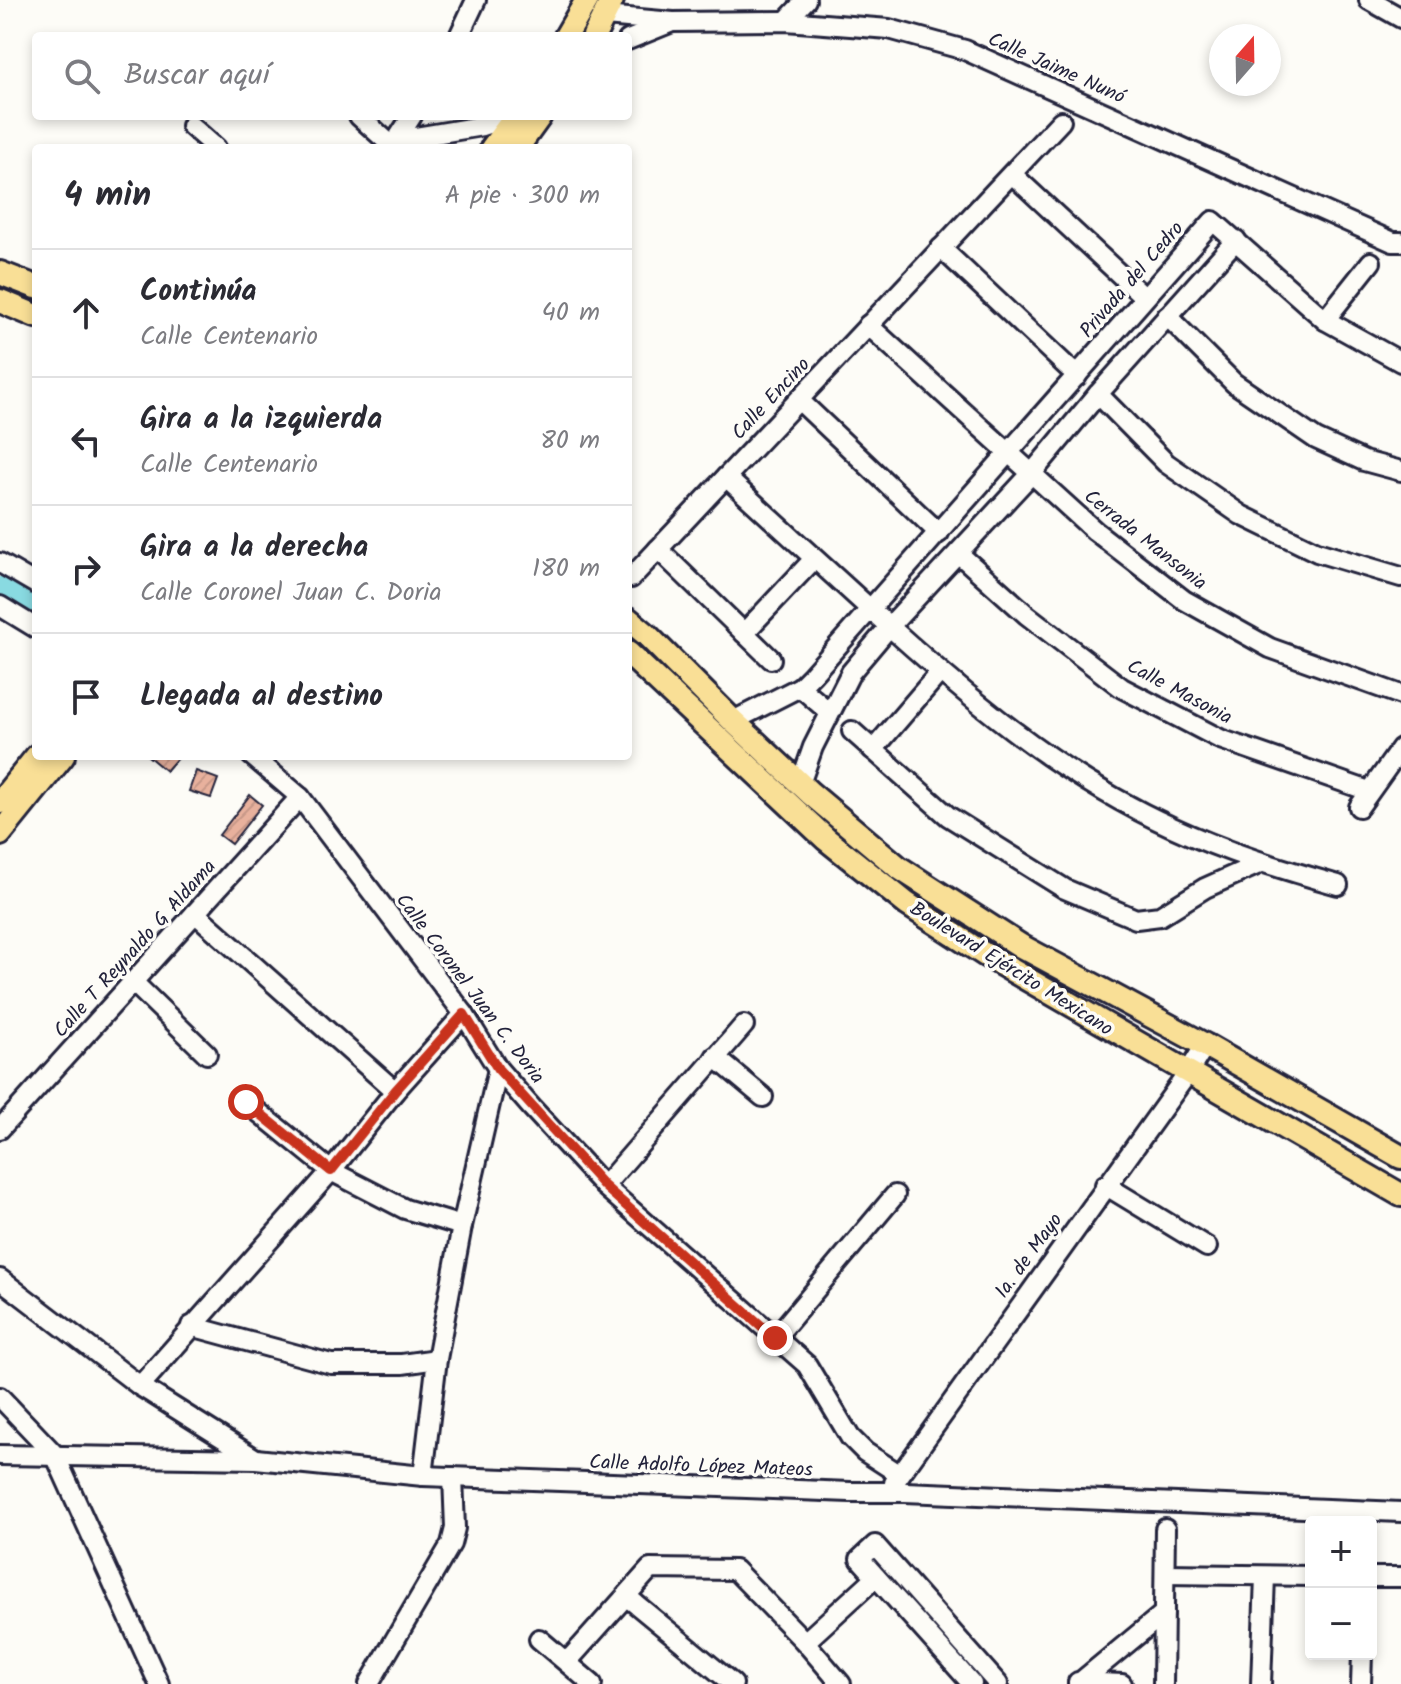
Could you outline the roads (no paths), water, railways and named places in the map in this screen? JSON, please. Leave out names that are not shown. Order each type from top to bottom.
[{"type":"main road","points":[[568,32],[587,0]]},
{"type":"main road","points":[[596,32],[608,8]]},
{"type":"main road","points":[[495,144],[511,120]]},
{"type":"main road","points":[[520,144],[537,120]]},
{"type":"main road","points":[[0,273],[32,285]]},
{"type":"main road","points":[[0,301],[32,314]]},
{"type":"main road","name":"Boulevard Ejército Mexicano","points":[[632,622],[800,784],[898,867],[1009,938],[1401,1157]]},
{"type":"main road","name":"Boulevard Ejército Mexicano","points":[[632,657],[826,839],[907,904],[987,956],[1401,1195]]},
{"type":"main road","points":[[0,802],[34,760]]},
{"type":"main road","points":[[0,834],[60,760]]},
{"type":"street","points":[[461,32],[476,0]]},
{"type":"street","points":[[786,21],[806,0]]},
{"type":"street","points":[[1369,0],[1401,18]]},
{"type":"street","name":"Calle Jaime Nunó","points":[[608,8],[673,22],[786,21],[889,29],[965,50],[1393,242],[1401,242]]},
{"type":"street","name":"Calle Jaime Nunó","points":[[632,38],[673,22]]},
{"type":"street","points":[[364,120],[392,144]]},
{"type":"street","points":[[394,144],[409,120]]},
{"type":"street","points":[[398,144],[501,120]]},
{"type":"street","name":"Calle Encino","points":[[632,577],[1061,121]]},
{"type":"street","points":[[191,126],[211,144]]},
{"type":"street","points":[[1012,174],[1144,297]]},
{"type":"street","name":"Privada del Cedro","points":[[733,721],[800,687],[1213,221],[1236,240]]},
{"type":"street","points":[[800,784],[829,712],[851,672],[1033,472],[1098,394],[1236,240],[1325,320],[1401,362]]},
{"type":"street","points":[[941,248],[1077,376]]},
{"type":"street","points":[[1325,320],[1371,262]]},
{"type":"street","points":[[1167,316],[1234,383],[1316,439],[1364,461],[1401,471]]},
{"type":"street","name":"Cerrada Mansonia","points":[[868,325],[1095,531],[1184,600],[1270,648],[1401,695]]},
{"type":"street","points":[[1098,394],[1166,463],[1241,515],[1317,552],[1401,577]]},
{"type":"street","points":[[799,400],[939,533]]},
{"type":"street","points":[[726,477],[889,627],[1018,736],[1083,779],[1170,827],[1261,863],[1338,885]]},
{"type":"street","points":[[658,549],[771,659]]},
{"type":"street","name":"Calle Masonia","points":[[958,553],[1027,615],[1122,688],[1220,739],[1364,799],[1401,748]]},
{"type":"street","points":[[744,633],[814,559]]},
{"type":"street","points":[[0,563],[32,582]]},
{"type":"street","points":[[0,606],[32,626]]},
{"type":"street","points":[[830,653],[851,672]]},
{"type":"street","points":[[873,750],[940,672]]},
{"type":"street","points":[[800,687],[829,712]]},
{"type":"street","points":[[852,731],[948,816],[1065,889],[1136,919],[1160,916],[1205,888],[1261,863]]},
{"type":"street","name":"Calle Coronel Juan C. Doria","points":[[257,760],[300,797],[464,1014],[498,1069],[604,1186],[807,1365],[850,1437],[865,1452],[899,1474]]},
{"type":"street","name":"Calle T Reynaldo G Aldama","points":[[0,1129],[300,797]]},
{"type":"street","points":[[195,913],[395,1091]]},
{"type":"street","points":[[133,982],[207,1054]]},
{"type":"street","points":[[140,1386],[331,1171],[395,1091],[464,1014]]},
{"type":"street","points":[[604,1186],[744,1025]]},
{"type":"street","name":"1a. de Mayo","points":[[890,1492],[899,1474],[1188,1073],[1205,1045]]},
{"type":"street","points":[[715,1057],[763,1097]]},
{"type":"street","points":[[423,1476],[437,1359],[462,1226],[498,1069]]},
{"type":"street","points":[[246,1102],[331,1171],[405,1209],[462,1226]]},
{"type":"street","points":[[1105,1185],[1207,1247]]},
{"type":"street","points":[[775,1338],[895,1195]]},
{"type":"street","points":[[0,1279],[140,1386],[256,1459]]},
{"type":"street","points":[[191,1326],[331,1364],[402,1364],[437,1359]]},
{"type":"street","points":[[0,1397],[55,1455],[159,1684]]},
{"type":"street","name":"Calle Adolfo López Mateos","points":[[0,1455],[256,1459],[423,1476],[1401,1512]]},
{"type":"street","points":[[391,1684],[372,1678],[451,1544],[455,1528],[453,1477]]},
{"type":"street","points":[[1163,1684],[1165,1529]]},
{"type":"street","points":[[972,1684],[860,1559],[875,1545],[998,1684]]},
{"type":"street","points":[[567,1662],[650,1569],[735,1570],[841,1684]]},
{"type":"street","points":[[1165,1574],[1305,1576]]},
{"type":"street","points":[[1261,1684],[1265,1576]]},
{"type":"street","points":[[805,1642],[876,1577]]},
{"type":"street","points":[[1377,1577],[1401,1577]]},
{"type":"street","points":[[626,1596],[733,1684]]},
{"type":"street","points":[[1078,1683],[1164,1613]]},
{"type":"street","points":[[539,1639],[592,1684]]},
{"type":"street","points":[[1361,1684],[1362,1660]]},
{"type":"street","points":[[1078,1683],[1122,1684]]},
{"type":"waterway","points":[[0,592],[32,611]]}]
